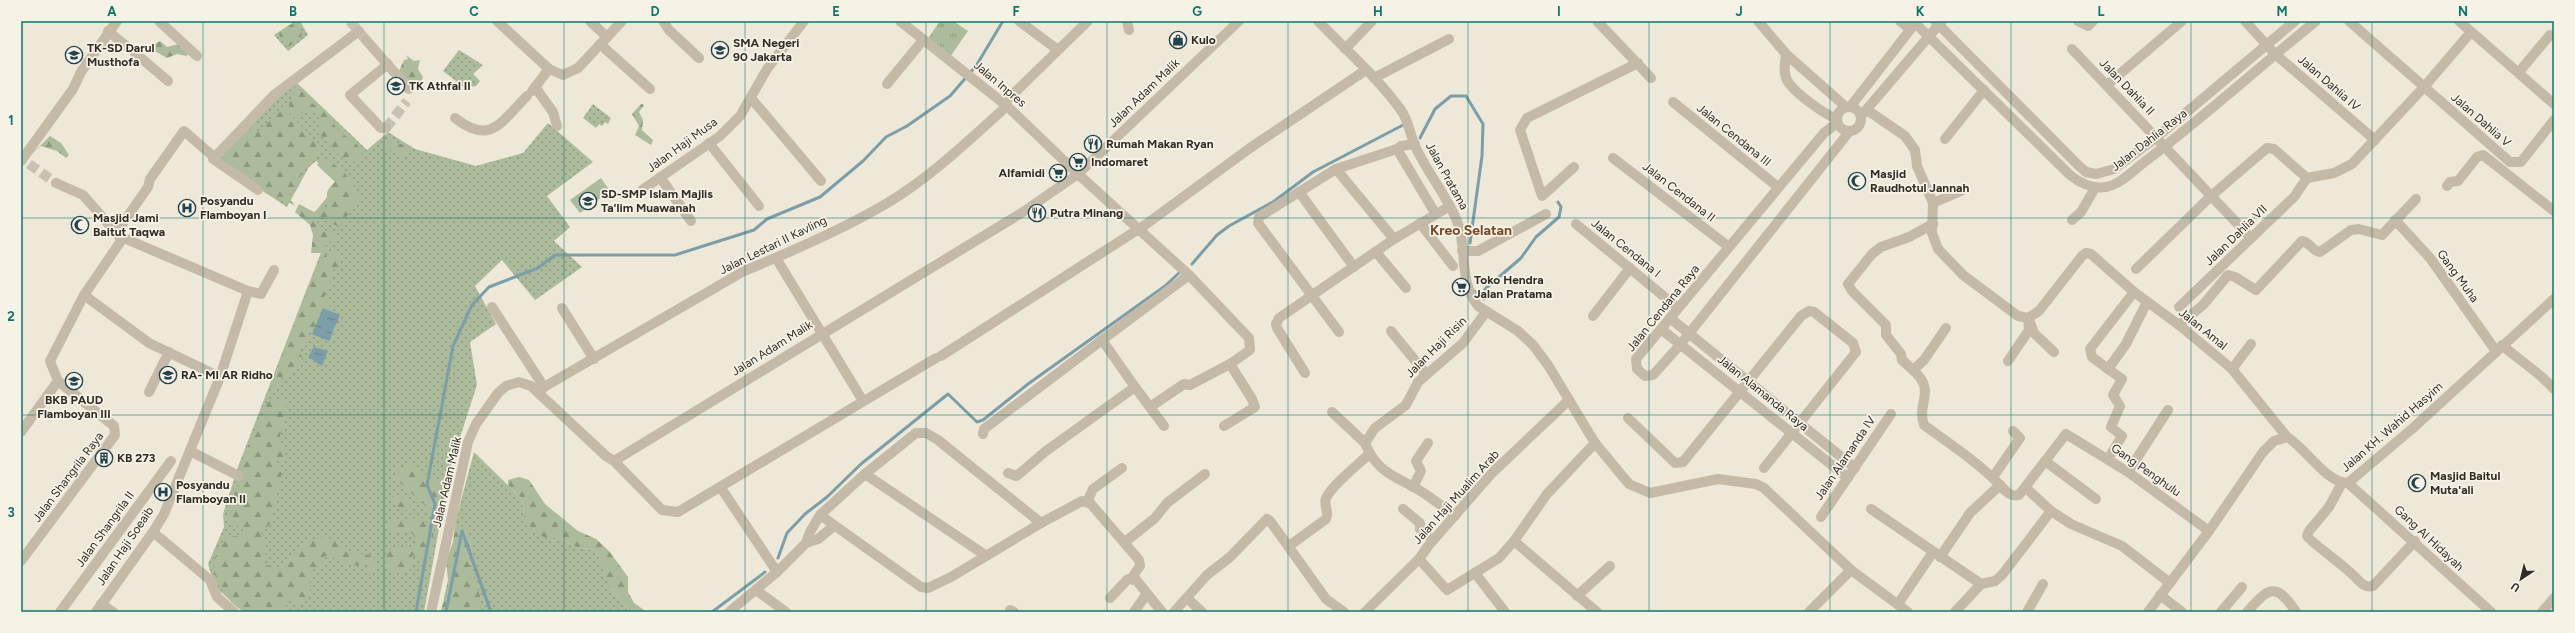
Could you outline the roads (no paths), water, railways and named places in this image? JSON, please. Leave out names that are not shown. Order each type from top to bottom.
[{"type":"street","points":[[23,161],[73,89],[81,72],[116,21]]},
{"type":"street","points":[[159,21],[197,56]]},
{"type":"street","points":[[497,21],[549,69],[560,75],[569,74],[622,21]]},
{"type":"street","points":[[590,21],[604,40],[650,89]]},
{"type":"street","points":[[663,21],[699,58]]},
{"type":"street","name":"Jalan Haji Musa","points":[[642,190],[720,136],[740,116],[767,69],[804,21]]},
{"type":"street","name":"Jalan Inpres","points":[[900,21],[1006,104],[1078,174],[1189,276],[1249,338],[1250,350],[1230,364]]},
{"type":"street","points":[[1019,21],[1058,50]]},
{"type":"street","name":"Jalan Lestari II Kavling","points":[[542,390],[744,271],[776,258],[890,201],[952,155],[1006,104],[1087,21]]},
{"type":"street","name":"Jalan Adam Malik","points":[[431,612],[468,442],[476,424],[498,393],[506,386],[520,382],[542,390],[606,456],[614,461],[823,332],[1023,212],[1078,174],[1239,21]]},
{"type":"street","name":"Jalan Pratama","points":[[1318,21],[1374,78],[1405,115],[1415,144],[1450,206],[1461,232],[1467,285],[1473,300],[1486,312],[1518,331],[1548,365],[1568,401],[1595,443],[1630,484],[1650,493],[1718,479],[1756,484],[1764,488],[1851,570],[1908,612]]},
{"type":"street","points":[[1345,49],[1372,21]]},
{"type":"street","points":[[1597,21],[1651,78]]},
{"type":"street","points":[[1900,21],[1914,24],[1929,35],[2070,175],[2082,184],[2095,188],[2081,212],[2072,220]]},
{"type":"street","points":[[2078,21],[2088,26],[2093,21]]},
{"type":"street","points":[[2107,85],[2182,21]]},
{"type":"street","name":"Jalan Dahlia IV","points":[[2245,21],[2275,54],[2375,140]]},
{"type":"street","name":"Jalan Dahlia Raya","points":[[1864,113],[1929,35],[1938,22],[2086,172],[2104,174],[2114,169],[2157,137],[2295,21]]},
{"type":"street","name":"Jalan Dahlia Raya","points":[[2095,188],[2108,187],[2120,181],[2165,146],[2316,21]]},
{"type":"street","points":[[2349,21],[2424,87]]},
{"type":"street","points":[[2459,21],[2554,104]]},
{"type":"street","points":[[1761,23],[1786,54],[1848,107],[1864,113],[1911,141],[1915,150],[1917,166],[1933,203],[1932,233],[1938,249],[1958,270],[2018,316],[2028,318]]},
{"type":"street","points":[[1864,113],[1858,128],[1849,132],[1840,128],[1837,121],[1839,112],[1848,107],[1914,24]]},
{"type":"street","points":[[108,31],[168,81]]},
{"type":"street","points":[[213,158],[274,95],[359,31]]},
{"type":"street","points":[[2136,269],[2211,196],[2268,148],[2274,149],[2307,178],[2341,170],[2352,164],[2424,87],[2471,32]]},
{"type":"street","points":[[2519,72],[2550,35]]},
{"type":"street","points":[[366,40],[409,89]]},
{"type":"street","points":[[887,84],[923,40]]},
{"type":"street","points":[[1374,78],[1449,40]]},
{"type":"street","name":"Jalan Dahlia II","points":[[2072,49],[2157,137],[2251,238]]},
{"type":"street","points":[[1786,54],[1785,74],[1791,86],[1826,115],[1837,121]]},
{"type":"street","points":[[1574,167],[1542,196],[1520,130],[1521,125],[1527,118],[1638,63]]},
{"type":"street","points":[[383,127],[350,95],[388,64]]},
{"type":"street","points":[[455,118],[476,131],[487,131],[499,124],[531,92],[549,69]]},
{"type":"street","points":[[614,461],[662,510],[669,513],[678,512],[721,488],[938,357],[1139,230],[1250,148],[1366,70]]},
{"type":"street","name":"Jalan Dahlia V","points":[[2424,87],[2510,162],[2521,162],[2554,120]]},
{"type":"street","points":[[1945,139],[1984,90]]},
{"type":"street","points":[[531,92],[553,112],[557,126]]},
{"type":"street","points":[[751,98],[821,181]]},
{"type":"street","name":"Jalan Cendana III","points":[[1673,102],[1778,187]]},
{"type":"street","name":"Jalan Cendana Raya","points":[[1837,121],[1824,133],[1778,187],[1636,359],[1637,369],[1645,376],[1653,375],[1689,334],[1849,132]]},
{"type":"street","points":[[21,432],[58,381],[51,367],[50,357],[84,295],[121,237],[121,226],[148,187],[150,179],[184,131],[213,158],[258,190]]},
{"type":"street","points":[[709,143],[759,206]]},
{"type":"street","points":[[1339,332],[1314,296],[1258,223],[1259,217],[1336,169],[1397,149],[1401,146],[1415,144]]},
{"type":"street","points":[[1397,149],[1434,214]]},
{"type":"street","points":[[2447,186],[2450,182],[2458,181],[2476,157],[2483,155],[2552,206]]},
{"type":"street","name":"Jalan Cendana II","points":[[1613,158],[1728,247]]},
{"type":"street","points":[[1336,169],[1394,239]]},
{"type":"street","points":[[660,177],[691,222]]},
{"type":"street","name":"Jalan Dahlia VII","points":[[2179,307],[2294,197],[2307,178]]},
{"type":"street","points":[[56,183],[84,195],[121,237],[248,291],[261,294],[274,270]]},
{"type":"street","points":[[1933,203],[1961,191]]},
{"type":"street","points":[[1299,192],[1354,267]]},
{"type":"street","points":[[2179,325],[2203,305],[2228,275],[2236,277],[2256,290],[2302,241],[2307,243],[2313,250],[2320,252],[2352,230],[2359,229],[2382,234],[2416,199]]},
{"type":"street","points":[[1305,373],[1276,324],[1279,318],[1314,296],[1394,239],[1434,214],[1450,206]]},
{"type":"street","points":[[1462,251],[1478,252],[1546,214]]},
{"type":"street","name":"Gang Muha","points":[[2395,220],[2430,258],[2499,348],[2546,379],[2554,389]]},
{"type":"street","points":[[1420,223],[1453,266]]},
{"type":"street","name":"Jalan Cendana I","points":[[1576,224],[1678,308]]},
{"type":"street","points":[[1933,224],[1909,237],[1881,247],[1872,254],[1848,284],[1852,291],[1886,325],[1886,335],[1901,354],[1902,360],[1913,370],[1925,387],[1926,396],[1921,417],[1924,425],[2013,496],[2019,495],[2026,488],[2046,461],[2096,499]]},
{"type":"street","points":[[1376,252],[1406,288]]},
{"type":"street","name":"Jalan Amal","points":[[2028,318],[2039,312],[2082,256],[2086,253],[2091,254],[2134,292],[2179,325],[2232,369],[2287,437]]},
{"type":"street","points":[[776,258],[823,332],[863,401]]},
{"type":"street","points":[[1593,316],[1630,268]]},
{"type":"street","points":[[983,434],[984,429],[1006,412],[1189,276]]},
{"type":"street","name":"Jalan Haji Soeaib","points":[[99,608],[153,532],[190,451],[220,377],[248,291]]},
{"type":"street","points":[[2108,459],[2122,436],[2111,428],[2120,406],[2113,395],[2122,379],[2092,357],[2090,353],[2091,346],[2134,292]]},
{"type":"street","points":[[84,295],[149,343],[220,377]]},
{"type":"street","name":"Jalan KH. Wahid Hasyim","points":[[2287,437],[2331,477],[2345,483],[2414,428],[2499,348],[2554,299]]},
{"type":"street","points":[[2108,369],[2126,344],[2147,302]]},
{"type":"street","points":[[492,307],[542,390]]},
{"type":"street","points":[[562,308],[594,359]]},
{"type":"street","points":[[1628,418],[1675,462],[1683,462],[1801,316],[1809,311],[1814,312],[1853,343],[1856,348],[1854,356],[1793,434],[1764,468]]},
{"type":"street","name":"Jalan Haji Risin","points":[[1365,443],[1375,428],[1406,405],[1412,391],[1426,374],[1467,338],[1486,312]]},
{"type":"street","name":"Jalan Alamanda Raya","points":[[1670,318],[1855,468]]},
{"type":"street","points":[[2028,318],[2034,333],[2054,352]]},
{"type":"street","points":[[2008,361],[2029,330],[2028,318]]},
{"type":"street","points":[[1913,370],[1924,360],[1946,328]]},
{"type":"street","name":"Jalan Alamanda Raya","points":[[1661,329],[1848,478]]},
{"type":"street","points":[[1392,331],[1426,374]]},
{"type":"street","points":[[1102,340],[1164,426]]},
{"type":"street","points":[[2232,369],[2251,344]]},
{"type":"street","points":[[149,392],[169,352]]},
{"type":"street","points":[[1150,406],[1184,384],[1190,384],[1230,364],[1252,399],[1255,407],[1224,426]]},
{"type":"street","name":"Jalan Shangrila Raya","points":[[21,561],[115,435],[114,426],[58,381]]},
{"type":"street","points":[[1008,473],[1016,476],[1019,474],[1046,451],[1135,387]]},
{"type":"street","name":"Jalan Haji Mualim Arab","points":[[1364,612],[1419,559],[1433,540],[1492,473],[1568,401]]},
{"type":"street","points":[[2128,472],[2168,410]]},
{"type":"street","points":[[1332,412],[1365,443],[1369,454],[1379,466],[1400,482],[1413,487],[1455,516]]},
{"type":"street","name":"Jalan Alamanda IV","points":[[1821,517],[1891,414]]},
{"type":"street","points":[[1898,604],[1996,481],[2020,438],[2013,431]]},
{"type":"street","points":[[729,612],[777,572],[806,543],[820,515],[865,474],[916,433],[926,434],[938,440],[1041,523]]},
{"type":"street","name":"Gang Penghulu","points":[[2046,461],[2066,434],[2128,472],[2209,531]]},
{"type":"street","points":[[2148,612],[2209,531],[2263,452],[2274,441],[2287,437]]},
{"type":"street","points":[[1413,487],[1421,471],[1416,461],[1428,443]]},
{"type":"street","points":[[1419,559],[1445,590],[1499,558],[1514,541],[1547,494],[1595,443]]},
{"type":"street","points":[[190,451],[239,476]]},
{"type":"street","points":[[1288,546],[1326,519],[1328,515],[1325,502],[1329,493],[1369,454]]},
{"type":"street","name":"Jalan Shangrila II","points":[[60,612],[171,461]]},
{"type":"street","points":[[820,515],[921,587],[928,588],[951,577],[985,555],[1066,508],[1087,502],[1093,490],[1122,468]]},
{"type":"street","points":[[865,474],[985,555]]},
{"type":"street","points":[[1125,542],[1155,518],[1167,502],[1205,474]]},
{"type":"street","points":[[2345,483],[2329,507],[2309,531],[2307,536],[2313,544],[2349,568],[2365,586],[2373,586],[2415,541]]},
{"type":"street","name":"Gang Al Hidayah","points":[[2345,483],[2415,541],[2447,574],[2491,612]]},
{"type":"street","points":[[721,488],[777,572]]},
{"type":"street","points":[[2026,488],[2050,511],[2071,524],[2122,546],[2170,582]]},
{"type":"street","points":[[1087,502],[1125,542],[1140,563],[1132,575],[1146,595],[1162,612]]},
{"type":"street","points":[[1403,509],[1420,523],[1420,529],[1433,540]]},
{"type":"street","points":[[1871,509],[1936,555],[1981,584]]},
{"type":"street","points":[[1955,612],[1981,584],[1995,581],[2002,575],[2050,511]]},
{"type":"street","points":[[1174,612],[1207,575],[1230,558],[1264,520],[1270,521],[1326,599],[1344,612]]},
{"type":"street","points":[[806,543],[818,539],[834,526]]},
{"type":"street","points":[[153,532],[210,580],[216,597],[234,612]]},
{"type":"street","points":[[1514,541],[1597,612]]},
{"type":"street","points":[[1577,596],[1610,566]]},
{"type":"street","points":[[1809,612],[1851,570]]},
{"type":"street","points":[[1475,573],[1505,612]]},
{"type":"street","points":[[1110,598],[1128,579],[1135,580]]},
{"type":"street","points":[[2027,612],[2043,584]]},
{"type":"street","points":[[2221,612],[2242,587]]},
{"type":"street","points":[[756,590],[786,612]]},
{"type":"street","points":[[2247,612],[2266,591],[2271,590],[2277,592],[2296,612]]},
{"type":"street","points":[[1134,612],[1146,595]]},
{"type":"street","points":[[2160,595],[2182,612]]},
{"type":"street","points":[[1188,598],[1202,612]]},
{"type":"street","points":[[2542,612],[2554,598]]},
{"type":"street","points":[[99,608],[113,612]]},
{"type":"water","points":[[323,308],[340,315],[329,341],[312,334]]},
{"type":"water","points":[[314,347],[328,351],[322,366],[308,357]]},
{"type":"waterway","points":[[416,612],[435,504],[427,485],[453,346],[472,305],[489,287],[538,268],[555,255],[675,255],[754,230],[767,219],[820,197],[863,161],[886,137],[907,126],[950,96],[976,66],[1003,21]]},
{"type":"waterway","points":[[1420,138],[1435,109],[1451,96],[1466,96],[1483,124],[1482,156],[1470,243]]},
{"type":"waterway","points":[[1192,264],[1217,235],[1229,226],[1273,202],[1313,172],[1405,124]]},
{"type":"waterway","points":[[1474,291],[1484,299],[1485,289],[1521,258],[1536,237],[1559,217],[1561,207],[1558,202]]},
{"type":"waterway","points":[[778,558],[787,533],[805,514],[827,497],[861,464],[948,394],[977,422],[983,420],[1028,384],[1165,286],[1180,272]]},
{"type":"waterway","points":[[446,612],[462,531],[491,612]]},
{"type":"waterway","points":[[712,612],[765,572]]},
{"type":"tunnel","points":[[350,21],[366,40]]},
{"type":"tunnel","points":[[386,128],[407,101]]},
{"type":"tunnel","points":[[29,164],[56,183]]},
{"type":"place","name":"Kulo","points":[[1178,40]]},
{"type":"place","name":"SMA Negeri 90 Jakarta","points":[[720,50]]},
{"type":"place","name":"TK-SD Darul Musthofa","points":[[74,55]]},
{"type":"place","name":"TK Athfal II","points":[[396,86]]},
{"type":"place","name":"Rumah Makan Ryan","points":[[1093,144]]},
{"type":"place","name":"Indomaret","points":[[1078,162]]},
{"type":"place","name":"Alfamidi","points":[[1058,173]]},
{"type":"place","name":"Masjid Raudhotul Jannah","points":[[1857,181]]},
{"type":"place","name":"SD-SMP Islam Majlis Ta'lim Muawanah","points":[[588,201]]},
{"type":"place","name":"Posyandu Flamboyan I","points":[[187,208]]},
{"type":"place","name":"Putra Minang","points":[[1037,213]]},
{"type":"place","name":"Masjid Jami Baitut Taqwa","points":[[80,225]]},
{"type":"place","name":"Toko Hendra Jalan Pratama","points":[[1461,287]]},
{"type":"place","name":"RA- MI AR Ridho","points":[[168,375]]},
{"type":"place","name":"BKB PAUD Flamboyan III","points":[[74,381]]},
{"type":"place","name":"KB 273","points":[[104,458]]},
{"type":"place","name":"Masjid Baitul Muta'ali","points":[[2417,483]]},
{"type":"place","name":"Posyandu Flamboyan II","points":[[163,492]]},
{"type":"district","name":"Kreo Selatan","points":[[1471,230]]}]
